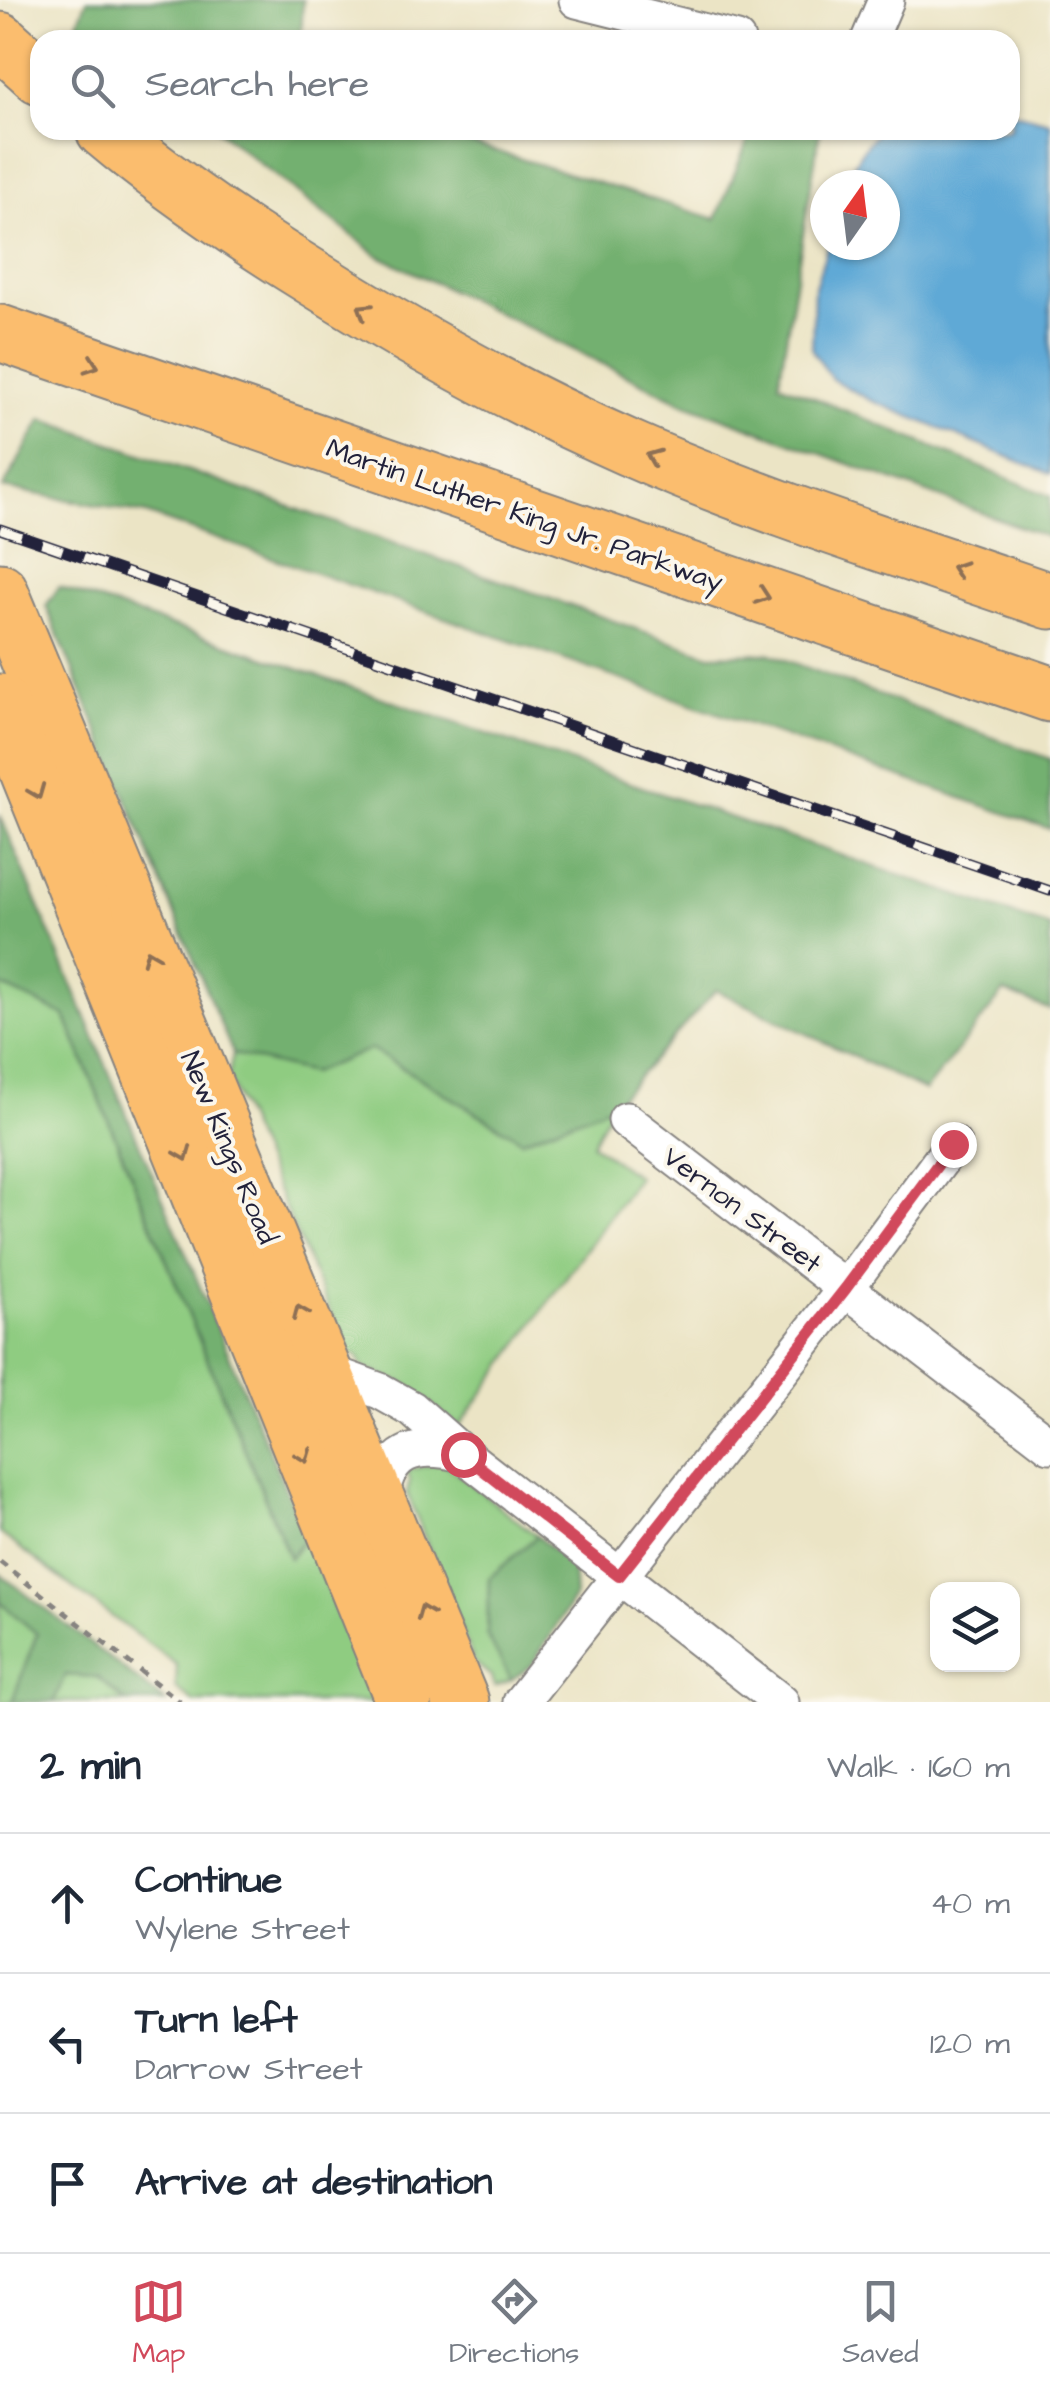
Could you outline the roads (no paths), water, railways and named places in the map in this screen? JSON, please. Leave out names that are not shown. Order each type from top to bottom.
[{"type":"main road","points":[[0,40],[30,67]]},
{"type":"main road","points":[[117,140],[206,208],[286,261],[375,317],[527,400],[725,486],[1050,601]]},
{"type":"main road","name":"Martin Luther King Jr. Parkway","points":[[0,333],[1050,694]]},
{"type":"main road","name":"New Kings Road","points":[[0,591],[9,685],[404,1702]]},
{"type":"main road","name":"New Kings Road","points":[[9,685],[218,1120],[461,1702]]},
{"type":"street","points":[[577,0],[697,30]]},
{"type":"street","points":[[873,30],[886,0]]},
{"type":"street","name":"Vernon Street","points":[[626,1120],[1050,1445]]},
{"type":"street","points":[[521,1702],[846,1288],[953,1144]]},
{"type":"street","points":[[325,1370],[380,1391],[412,1409],[463,1454],[782,1702]]},
{"type":"street","points":[[380,1504],[383,1480],[395,1460],[416,1449],[437,1448],[463,1454]]},
{"type":"water","points":[[1020,114],[1050,122],[1050,474],[870,400],[832,379],[812,350],[814,290],[823,260],[900,260],[900,170],[852,170],[871,140],[1020,140]]},
{"type":"railway","points":[[0,529],[1050,891]]}]
